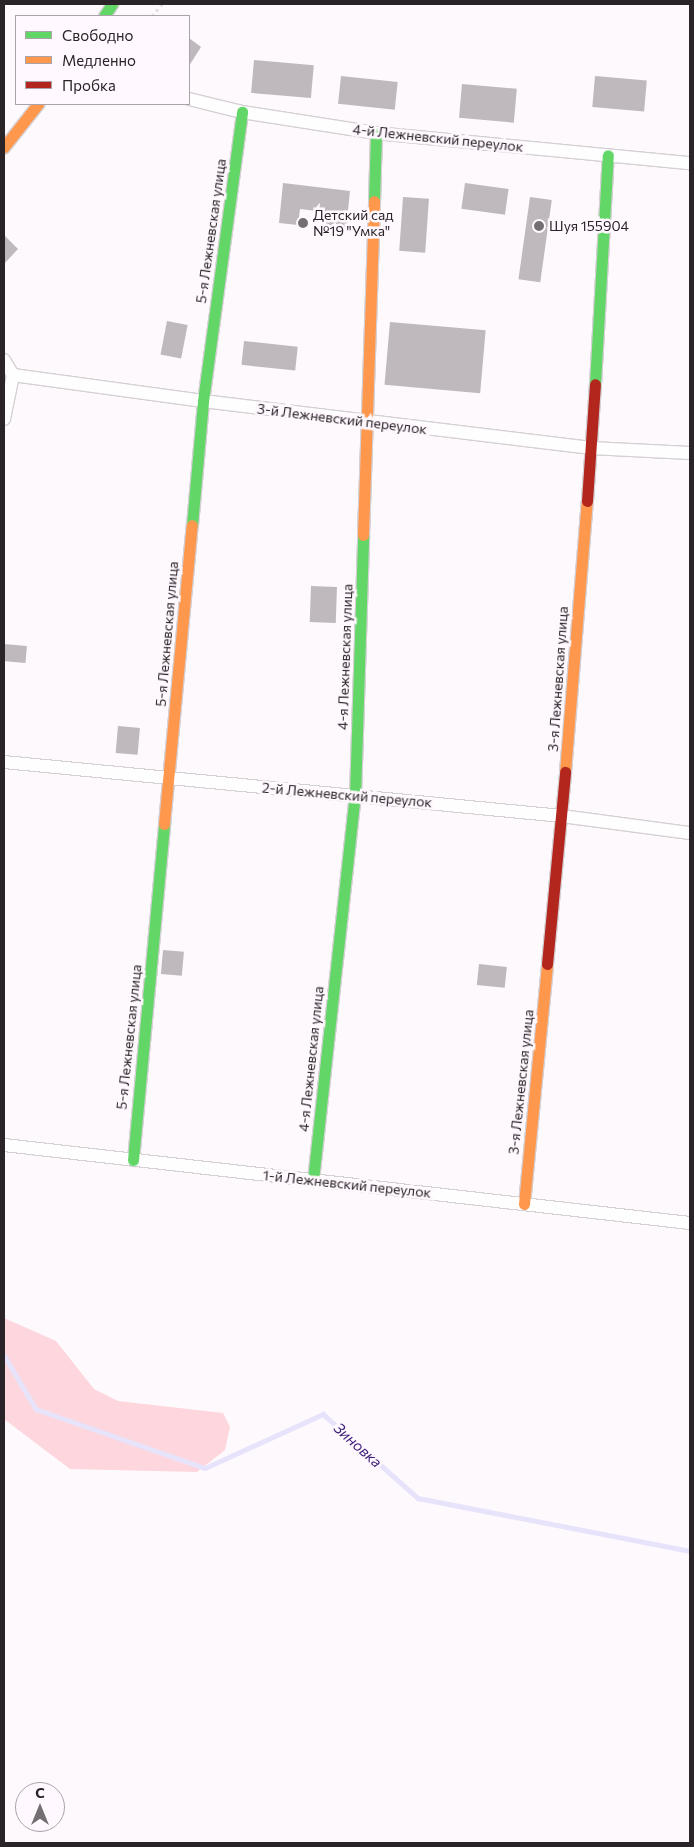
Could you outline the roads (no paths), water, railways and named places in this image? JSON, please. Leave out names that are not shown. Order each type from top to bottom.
[{"type":"street","points":[[105,15],[112,4]]},
{"type":"street","name":"4-й Лежневский переулок","points":[[190,99],[242,112],[376,132],[690,163]]},
{"type":"street","points":[[4,147],[37,105]]},
{"type":"street","name":"5-я Лежневская улица","points":[[133,1160],[170,778],[203,401],[242,112]]},
{"type":"street","name":"4-я Лежневская улица","points":[[313,1180],[355,796],[376,132]]},
{"type":"street","name":"3-я Лежневская улица","points":[[524,1204],[562,816],[591,448],[608,155]]},
{"type":"street","points":[[4,360],[13,375],[4,420]]},
{"type":"street","name":"3-й Лежневский переулок","points":[[13,375],[368,423],[591,448],[690,453]]},
{"type":"street","name":"2-й Лежневский переулок","points":[[4,762],[562,816],[690,833]]},
{"type":"street","name":"1-й Лежневский переулок","points":[[4,1145],[524,1204],[690,1220]]},
{"type":"waterway","name":"Зиновка","points":[[4,1355],[36,1409],[205,1468],[323,1414],[418,1498],[690,1551]]},
{"type":"place","name":"Детский сад №19 \"Умка\"","points":[[303,223]]},
{"type":"place","name":"Шуя 155904","points":[[539,226]]}]
